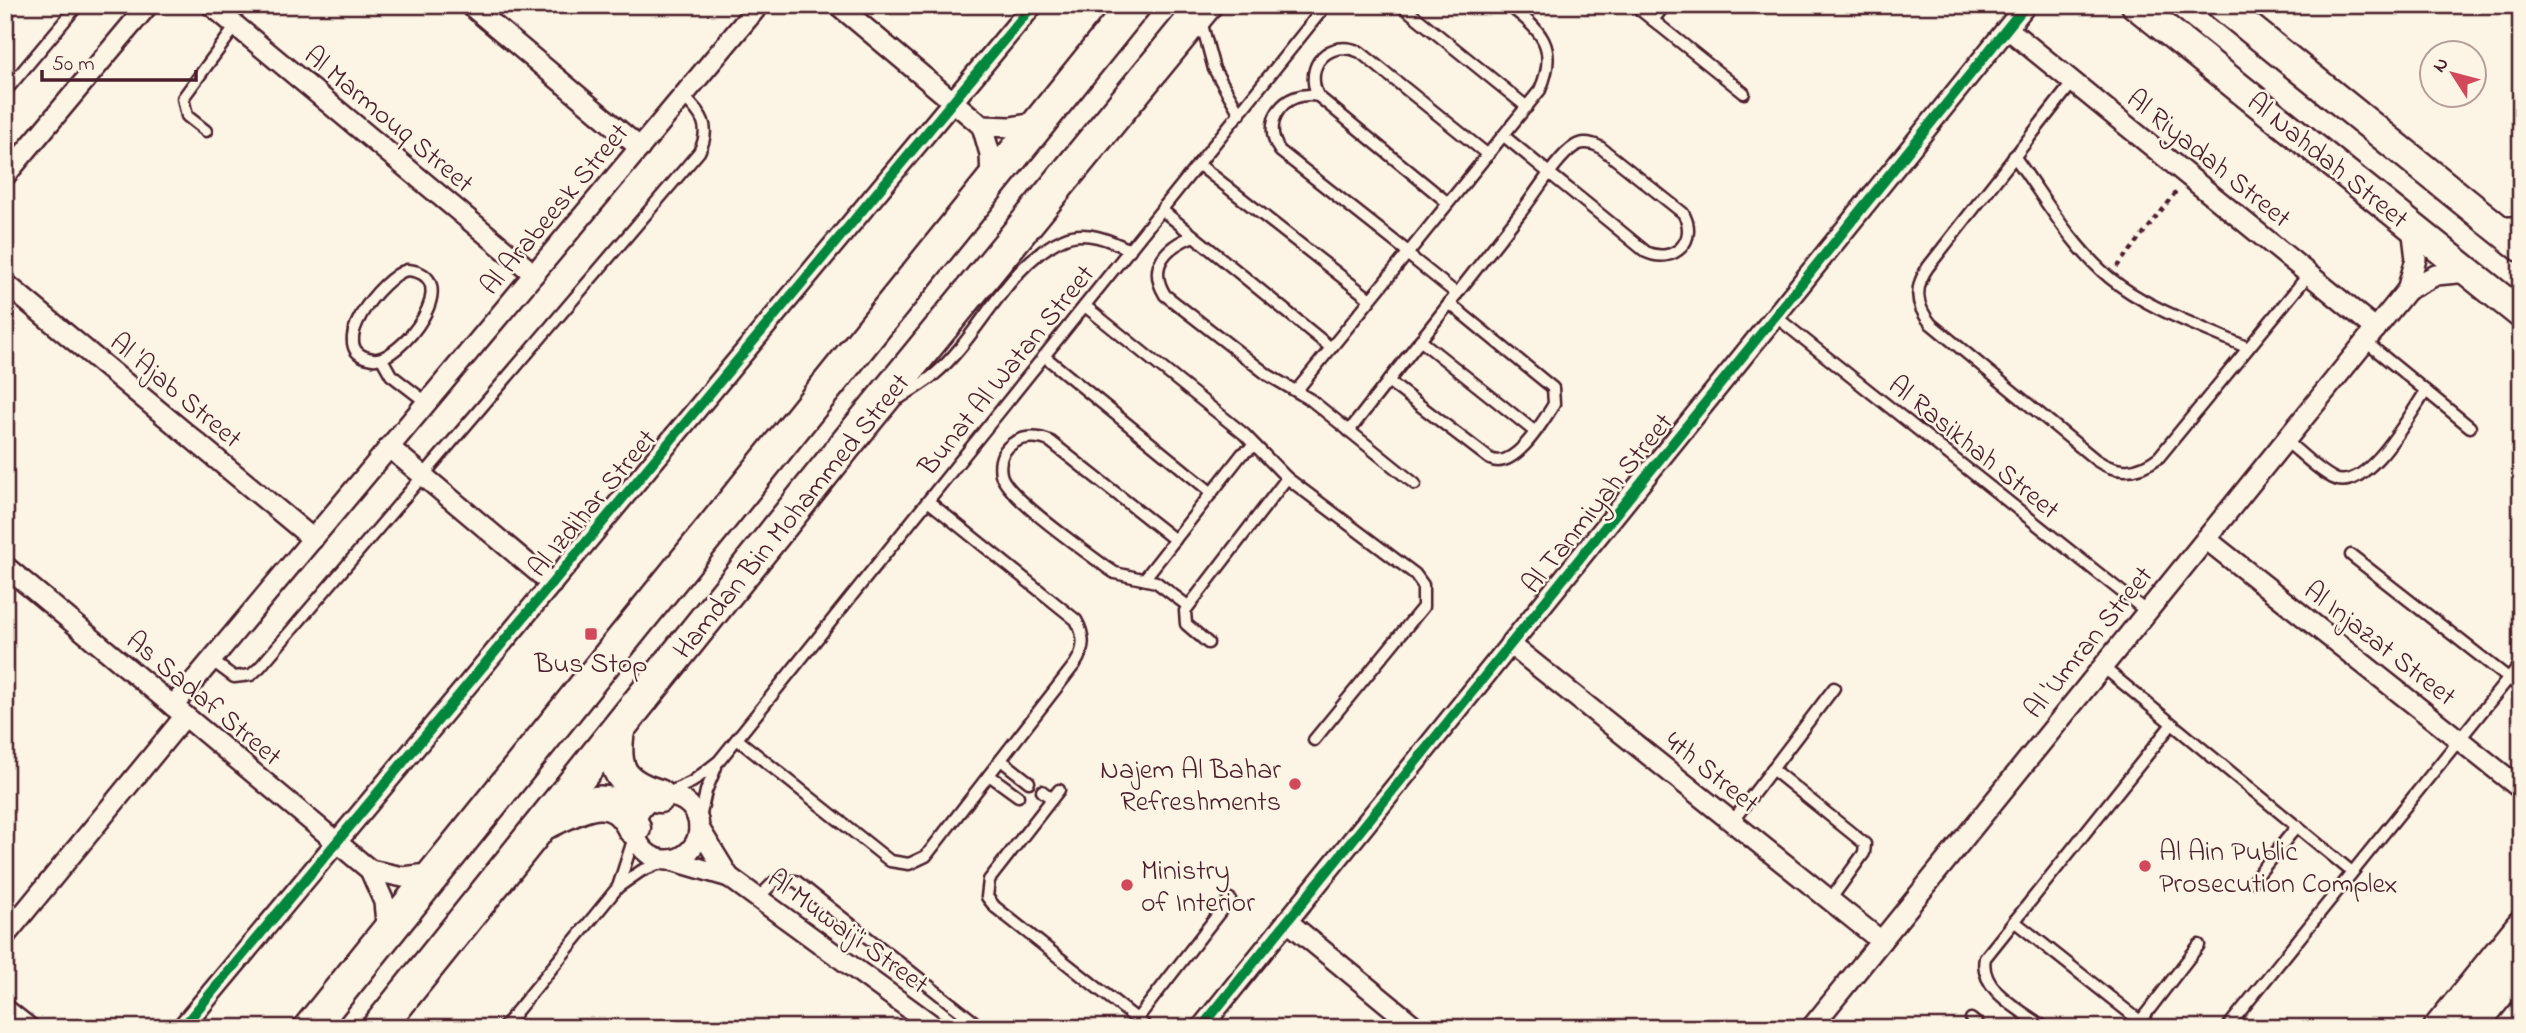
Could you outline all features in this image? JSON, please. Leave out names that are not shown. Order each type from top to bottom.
[{"type":"main road","name":"Hamdan Bin Mohammed Street","points":[[310,1028],[387,937],[1134,5]]},
{"type":"main road","name":"Hamdan Bin Mohammed Street","points":[[378,1028],[864,422],[1203,7]]},
{"type":"main road","points":[[618,730],[616,755],[621,775],[637,788],[660,796]]},
{"type":"main road","points":[[541,825],[575,809],[603,801],[624,812],[635,831]]},
{"type":"street","points":[[5,176],[148,5]]},
{"type":"street","name":"Al Marmouq Street","points":[[211,5],[534,274]]},
{"type":"street","points":[[470,5],[639,148]]},
{"type":"street","name":"Al Arabeesk Street","points":[[5,936],[179,711],[211,660],[759,5]]},
{"type":"street","points":[[838,5],[982,126],[990,154],[991,183]]},
{"type":"street","name":"Al Izdihar Street","points":[[182,1028],[1033,5]]},
{"type":"street","name":"Al Tanmiyah Street","points":[[1201,1028],[2026,5]]},
{"type":"street","name":"Al Nahdah Street","points":[[2136,5],[2521,314]]},
{"type":"street","name":"Al Nahdah Street","points":[[2221,5],[2521,247]]},
{"type":"street","name":"Al Riyadah Street","points":[[2008,29],[2309,274],[2371,335]]},
{"type":"street","points":[[982,126],[1011,127],[1040,122]]},
{"type":"street","name":"Al 'Umran Street","points":[[1811,1028],[2407,290],[2416,258],[2412,226]]},
{"type":"street","name":"Al 'Umran Street","points":[[2407,290],[2436,275],[2468,272]]},
{"type":"street","name":"Al 'Ajab Street","points":[[5,283],[313,539]]},
{"type":"street","points":[[389,447],[552,584]]},
{"type":"street","name":"Al Injazat Street","points":[[2206,539],[2521,789]]},
{"type":"street","name":"As Sadaf Street","points":[[5,566],[370,870],[384,902],[387,937]]},
{"type":"street","name":"4th Street","points":[[1510,644],[1881,941]]},
{"type":"street","points":[[660,796],[681,798],[690,804],[699,825],[694,846],[688,852],[669,860],[646,853],[635,831],[641,808],[660,796]]},
{"type":"street","name":"Al Muwaij'i Street","points":[[699,825],[730,877]]},
{"type":"street","name":"Al Muwaij'i Street","points":[[669,860],[730,877],[936,1028]]},
{"type":"street","name":"As Sadaf Street","points":[[370,870],[403,877],[436,873]]},
{"type":"street","points":[[1287,921],[1417,1028]]},
{"type":"street","points":[[2438,1028],[2521,925]]},
{"type":"street","points":[[2472,1028],[2521,967]]},
{"type":"street","points":[[5,1009],[29,1028]]},
{"type":"lane","points":[[5,92],[78,5]]},
{"type":"lane","name":"Bunat Al Watan Street","points":[[660,796],[692,782],[719,761],[1326,5]]},
{"type":"lane","points":[[1401,5],[1527,107]]},
{"type":"lane","points":[[1297,390],[1504,136],[1546,77],[1548,50],[1532,24],[1508,5]]},
{"type":"lane","points":[[1634,5],[1744,93]]},
{"type":"lane","points":[[1653,20],[1665,5]]},
{"type":"lane","points":[[1203,7],[1201,24],[1208,52],[1240,114]]},
{"type":"lane","points":[[206,131],[187,116],[183,98],[236,26]]},
{"type":"lane","points":[[1448,203],[1318,96],[1312,79],[1318,61],[1333,49],[1352,48],[1488,155]]},
{"type":"lane","points":[[2073,82],[1928,267],[1917,288],[1923,314],[2105,466],[2132,471],[2147,466],[2159,457],[2309,274]]},
{"type":"lane","points":[[1318,96],[1301,94],[1280,107],[1272,124],[1275,143],[1280,151],[1457,294]]},
{"type":"lane","points":[[211,660],[234,677],[251,675],[699,152],[705,140],[704,119],[683,96]]},
{"type":"lane","points":[[1349,431],[1449,303],[1457,294],[1551,174],[1574,146],[1588,142],[1600,147],[1683,213],[1689,229],[1684,245],[1671,256],[1662,257],[1646,252],[1551,174],[1504,136]]},
{"type":"lane","points":[[2014,156],[2082,250],[2109,277],[2139,298],[2248,348]]},
{"type":"lane","points":[[1198,164],[1370,299]]},
{"type":"lane","points":[[1162,210],[1331,347]]},
{"type":"lane","points":[[2491,223],[2521,222]]},
{"type":"lane","points":[[864,422],[936,374],[1034,257],[1065,238],[1091,236],[1108,239],[1130,250]]},
{"type":"lane","points":[[1193,236],[1169,248],[1161,257],[1157,278],[1166,295],[1268,375],[1297,390],[1415,484]]},
{"type":"lane","points":[[382,359],[395,353],[432,302],[432,286],[414,271],[407,270],[392,276],[352,329],[355,346],[361,353],[382,359],[391,375],[426,402]]},
{"type":"lane","points":[[1388,381],[1495,462],[1505,462],[1513,458],[1554,404],[1553,388],[1449,303]]},
{"type":"lane","points":[[1084,306],[1255,446],[1287,478],[1415,574],[1426,592],[1418,613],[1314,740]]},
{"type":"lane","name":"Al Rasikhah Street","points":[[1775,316],[2147,612]]},
{"type":"lane","points":[[2371,335],[2426,391],[2470,427]]},
{"type":"lane","points":[[1420,340],[1534,431]]},
{"type":"lane","points":[[1044,356],[1212,493]]},
{"type":"lane","points":[[2286,441],[2333,478],[2348,480],[2366,470],[2383,454],[2426,391]]},
{"type":"lane","points":[[1175,540],[1051,442],[1030,436],[1010,444],[1000,464],[1001,475],[1013,494],[1115,573],[1145,578],[1188,606]]},
{"type":"lane","points":[[1145,578],[1242,454],[1255,446]]},
{"type":"lane","points":[[1208,643],[1186,624],[1188,606],[1287,478]]},
{"type":"lane","points":[[737,738],[883,856],[900,864],[917,862],[926,856],[1080,656],[1083,637],[1080,627],[1069,614],[928,501]]},
{"type":"lane","points":[[2351,555],[2521,688]]},
{"type":"lane","points":[[2227,1028],[2521,663]]},
{"type":"lane","points":[[2103,667],[2352,872]]},
{"type":"lane","points":[[1732,822],[1834,688]]},
{"type":"lane","points":[[2045,1028],[1994,989],[1985,975],[1984,967],[1989,952],[2172,724]]},
{"type":"lane","points":[[1000,760],[1029,782]]},
{"type":"lane","name":"Bunat Al Watan Street","points":[[699,825],[706,791],[719,761]]},
{"type":"lane","points":[[1772,769],[1865,844],[1864,853],[1830,900]]},
{"type":"lane","points":[[989,775],[1018,796]]},
{"type":"lane","points":[[1059,790],[989,880],[988,897],[995,907],[1148,1028]]},
{"type":"lane","points":[[1042,791],[1052,799]]},
{"type":"lane","points":[[1030,806],[1040,814]]},
{"type":"lane","points":[[2253,881],[2297,826]]},
{"type":"lane","points":[[618,887],[635,831]]},
{"type":"lane","points":[[503,1028],[618,887],[641,871],[669,860]]},
{"type":"lane","points":[[758,898],[775,881],[783,878],[796,881],[982,1028]]},
{"type":"lane","points":[[1137,1019],[1230,899]]},
{"type":"lane","points":[[2014,920],[2138,1024],[2199,945]]},
{"type":"lane","points":[[1971,1018],[1982,1028]]},
{"type":"path","points":[[2109,277],[2189,176]]},
{"type":"cycle path","points":[[182,1028],[1033,5]]},
{"type":"cycle path","points":[[1201,1028],[2026,5]]},
{"type":"place","name":"Bus Stop","points":[[591,634]]},
{"type":"place","name":"Najem Al Bahar Refreshments","points":[[1295,784]]},
{"type":"place","name":"Al Ain Public Prosecution Complex","points":[[2145,866]]},
{"type":"place","name":"Ministry of Interior","points":[[1127,885]]}]
